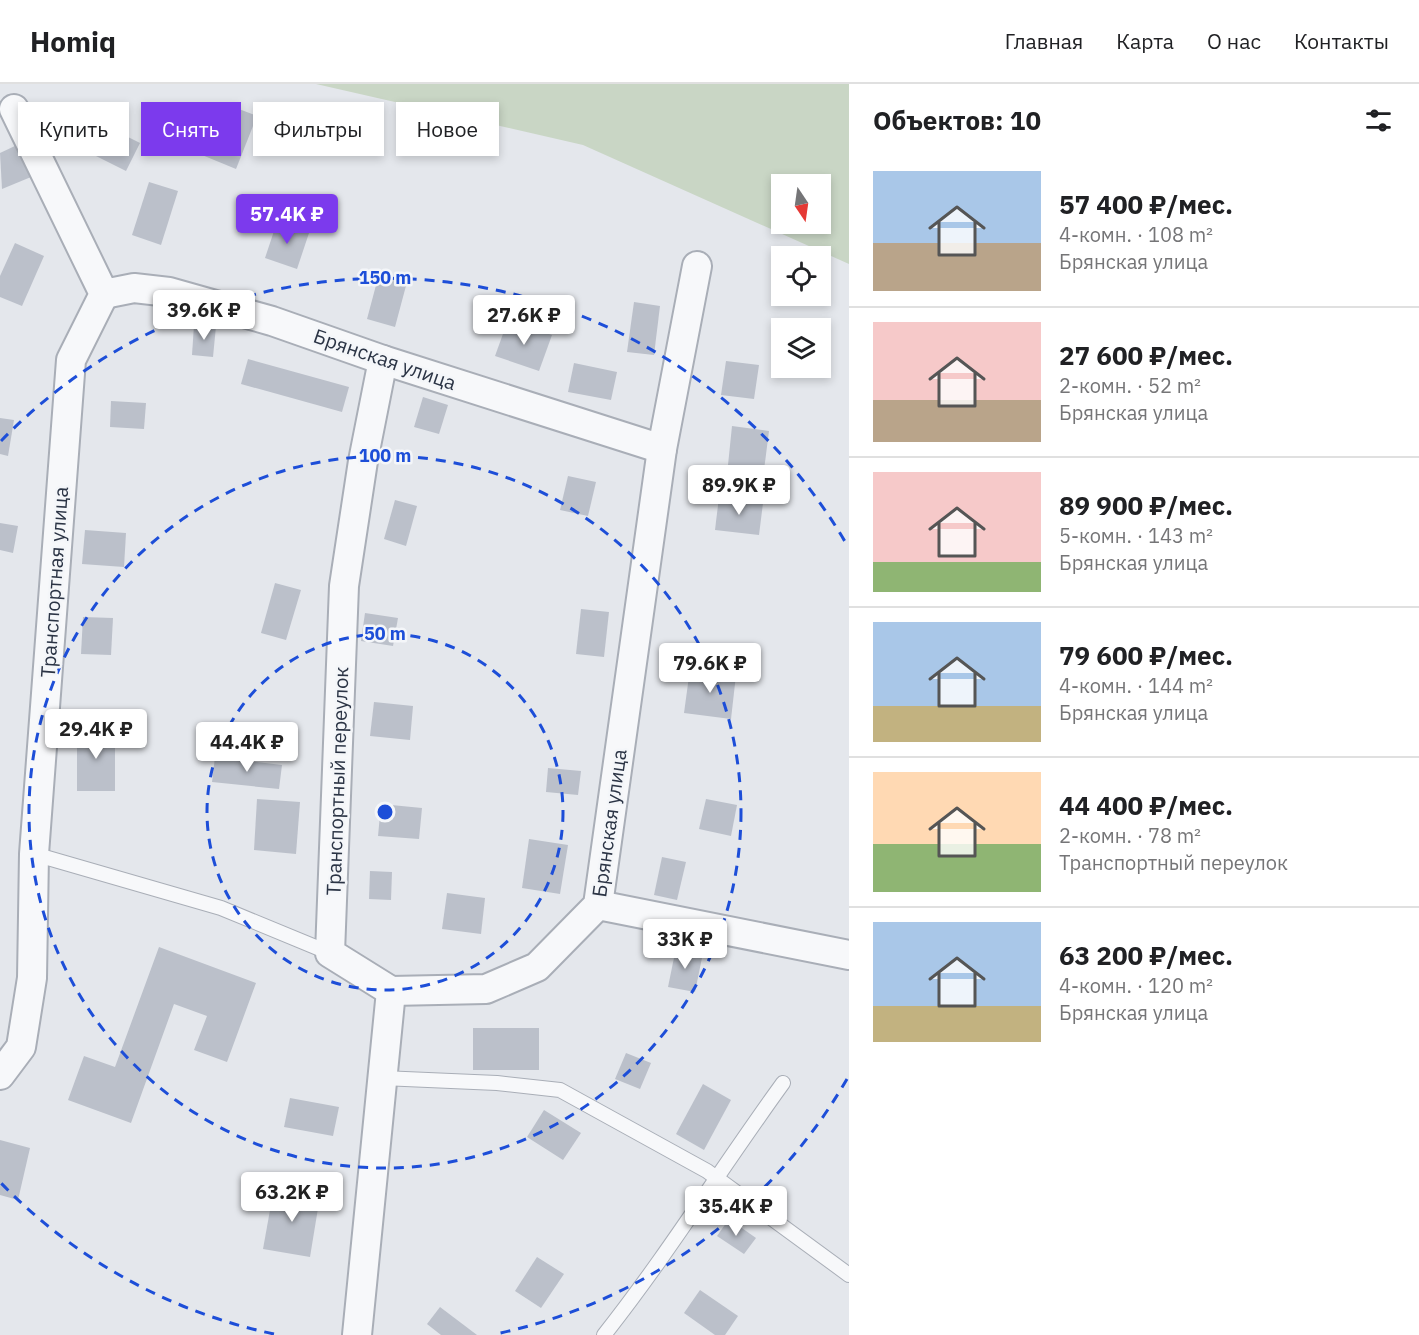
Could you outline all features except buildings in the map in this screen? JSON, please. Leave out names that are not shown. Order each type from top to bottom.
[{"type":"street","points":[[14,109],[104,294]]},
{"type":"street","name":"Брянская улица","points":[[391,991],[486,989],[537,968],[598,905],[662,449],[697,266]]},
{"type":"street","name":"Брянская улица","points":[[104,294],[134,288],[169,292],[272,321],[383,360],[662,449]]},
{"type":"street","name":"Транспортная улица","points":[[0,1075],[21,1047],[32,978],[34,854],[71,360],[104,294]]},
{"type":"street","name":"Транспортный переулок","points":[[330,953],[344,586],[363,461],[383,360]]},
{"type":"street","points":[[598,905],[849,954]]},
{"type":"street","points":[[330,953],[391,991],[357,1335]]},
{"type":"lane","points":[[34,854],[221,908],[330,953]]},
{"type":"lane","points":[[382,1078],[496,1083],[560,1090],[715,1177],[849,1275]]},
{"type":"lane","points":[[604,1335],[648,1280],[715,1177],[783,1083]]},
{"type":"green space","points":[[316,84],[849,84],[849,264],[831,256],[831,246],[809,246],[782,234],[831,234],[831,174],[771,174],[771,229],[583,145],[499,126],[499,102],[396,102]]}]
